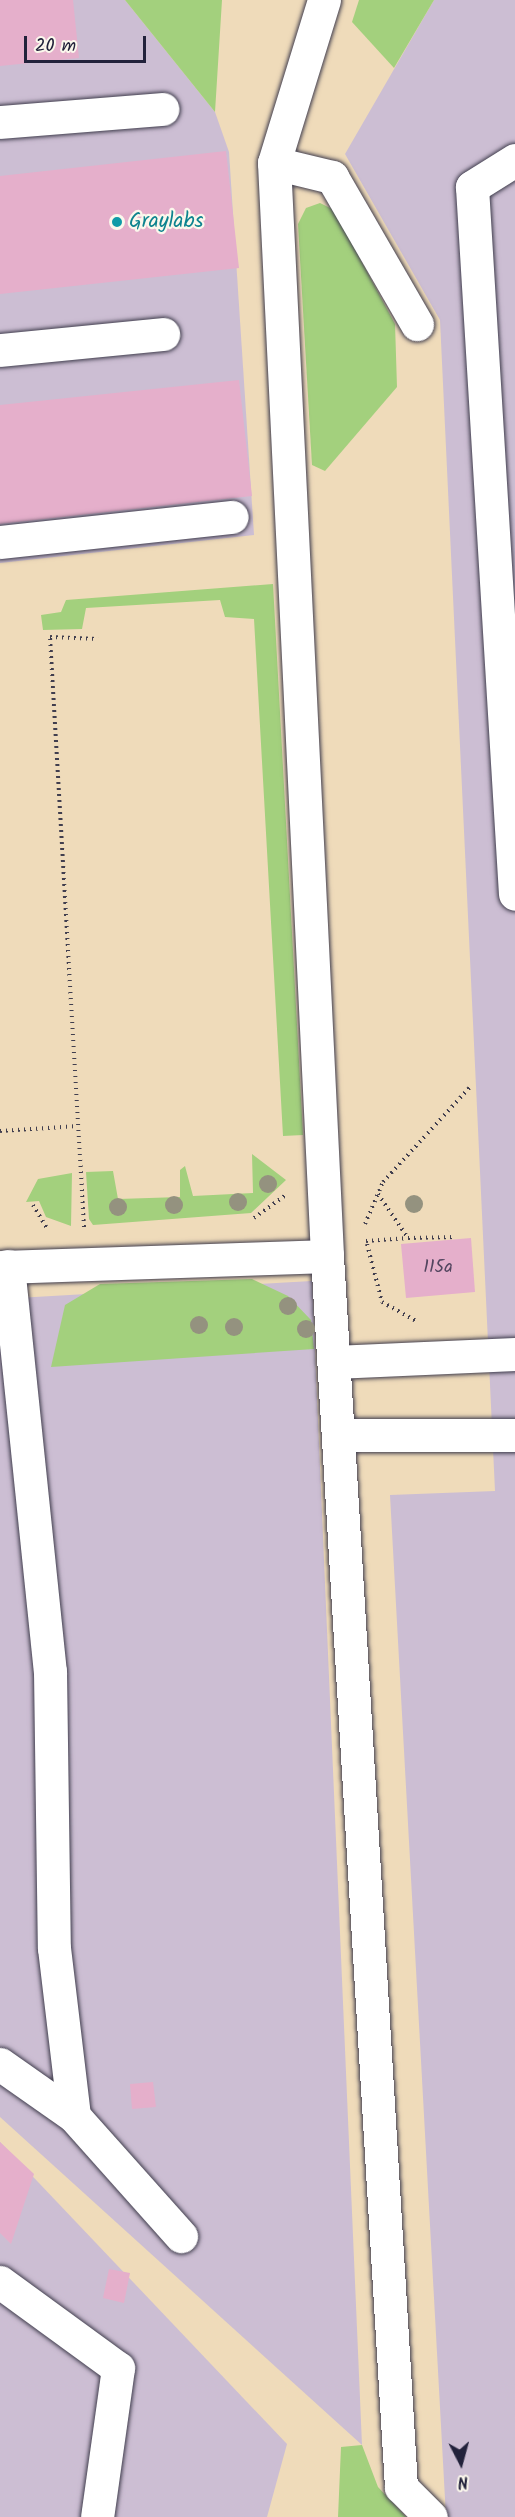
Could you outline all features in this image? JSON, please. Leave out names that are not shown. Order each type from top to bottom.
[{"type":"lane","points":[[324,0],[274,163],[327,1256],[401,2487],[431,2517]]},
{"type":"lane","points":[[0,122],[162,109]]},
{"type":"lane","points":[[515,160],[472,187],[515,894]]},
{"type":"lane","points":[[274,163],[332,177],[417,324]]},
{"type":"lane","points":[[0,350],[163,334]]},
{"type":"lane","points":[[0,542],[232,518]]},
{"type":"lane","points":[[74,2116],[54,1948],[50,1671],[4,1266],[327,1256]]},
{"type":"lane","points":[[334,1362],[515,1354]]},
{"type":"lane","points":[[338,1435],[515,1435]]},
{"type":"lane","points":[[0,2064],[74,2116],[181,2236]]},
{"type":"lane","points":[[0,2282],[118,2368],[97,2517]]},
{"type":"path","points":[[76,1234],[85,1233],[50,638],[98,639]]},
{"type":"path","points":[[423,1320],[382,1302],[366,1244],[365,1224],[382,1182],[471,1086]]},
{"type":"path","points":[[0,1131],[78,1126]]},
{"type":"path","points":[[245,1222],[285,1197],[297,1177],[365,1224]]},
{"type":"path","points":[[378,1194],[408,1238]]},
{"type":"path","points":[[33,1205],[50,1230]]},
{"type":"path","points":[[366,1244],[408,1238],[456,1237]]},
{"type":"shaded area","points":[[0,0],[125,0],[215,112],[229,152],[254,535],[0,563]]},
{"type":"shaded area","points":[[434,0],[515,0],[515,2517],[446,2517],[390,1495],[495,1491],[440,320],[345,154]]},
{"type":"shaded area","points":[[312,1281],[362,2445],[0,2117],[0,1299]]},
{"type":"shaded area","points":[[0,2142],[287,2444],[267,2517],[0,2517]]},
{"type":"green space","points":[[125,0],[222,0],[215,112]]},
{"type":"green space","points":[[359,0],[434,0],[394,68],[352,22]]},
{"type":"green space","points":[[320,203],[334,210],[395,324],[397,387],[325,471],[312,465],[298,224],[306,208]]},
{"type":"green space","points":[[273,584],[303,1135],[283,1136],[254,619],[225,617],[220,600],[86,608],[82,629],[43,630],[41,615],[61,612],[66,600]]},
{"type":"green space","points":[[252,1154],[286,1180],[251,1213],[93,1225],[89,1219],[86,1172],[113,1171],[118,1199],[180,1197],[180,1170],[185,1166],[193,1196],[253,1193]]},
{"type":"green space","points":[[72,1173],[71,1226],[46,1217],[39,1201],[26,1202],[38,1179]]},
{"type":"green space","points":[[252,1279],[288,1296],[311,1320],[314,1349],[51,1367],[65,1305],[100,1284]]},
{"type":"green space","points":[[362,2445],[378,2487],[406,2517],[338,2517],[341,2447]]},
{"type":"building","points":[[0,0],[73,0],[79,58],[0,66]]},
{"type":"building","name":"Graylabs","points":[[226,151],[239,268],[0,294],[0,176]]},
{"type":"building","points":[[239,380],[252,496],[0,524],[0,405]]},
{"type":"building","points":[[471,1238],[475,1292],[406,1298],[401,1244]]},
{"type":"building","points":[[153,2082],[156,2107],[132,2109],[130,2084]]},
{"type":"building","points":[[0,2142],[34,2174],[11,2244],[0,2233]]},
{"type":"building","points":[[109,2269],[130,2273],[124,2303],[103,2298]]},
{"type":"place","name":"Graylabs","points":[[117,222]]}]
